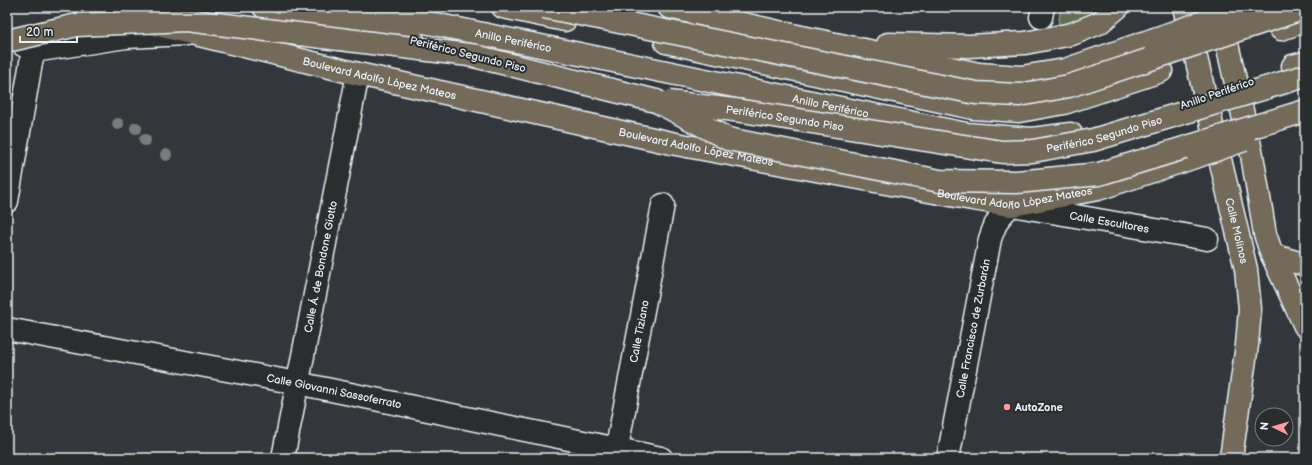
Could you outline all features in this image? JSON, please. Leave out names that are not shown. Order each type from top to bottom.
[{"type":"main road","name":"Boulevard Adolfo López Mateos","points":[[85,7],[358,74],[676,144],[964,198],[1012,205],[1098,189],[1198,156],[1301,118]]},
{"type":"main road","name":"Periférico Segundo Piso","points":[[264,7],[345,24],[656,101],[742,111],[1002,152],[1033,151],[1093,140],[1301,68]]},
{"type":"main road","name":"Anillo Periférico","points":[[352,7],[966,134],[1032,140],[1091,131],[1174,108],[1301,68]]},
{"type":"main road","points":[[503,7],[972,108],[1019,111],[1064,103],[1305,21]]},
{"type":"main road","points":[[544,7],[976,93],[1019,96],[1070,86],[1305,8]]},
{"type":"main road","points":[[669,7],[792,35],[979,74],[1021,77],[1065,70],[1246,7]]},
{"type":"main road","points":[[792,35],[899,45],[969,46],[1025,43],[1072,34],[1099,23],[1118,7]]},
{"type":"main road","name":"Calle Molinos","points":[[1184,7],[1246,269],[1249,296],[1250,309],[1247,345],[1231,458]]},
{"type":"main road","points":[[1219,7],[1252,155],[1265,234],[1272,255],[1305,326]]},
{"type":"main road","points":[[21,45],[77,25],[186,20],[477,56]]},
{"type":"main road","points":[[656,101],[728,140],[940,181],[1016,182],[1099,174],[1301,118]]},
{"type":"main road","points":[[1272,255],[1299,263],[1305,262]]},
{"type":"street","points":[[7,201],[21,45],[126,37],[193,34]]},
{"type":"street","name":"Calle Á. de Bondone Giotto","points":[[283,458],[358,74]]},
{"type":"street","name":"Calle Tiziano","points":[[616,454],[663,205]]},
{"type":"street","name":"Calle Escultores","points":[[1012,205],[1207,239]]},
{"type":"street","name":"Calle Francisco de Zurbarán","points":[[948,458],[990,238],[995,224],[1003,212],[1012,205]]},
{"type":"street","name":"Calle Giovanni Sassoferrato","points":[[7,329],[297,382],[616,454],[661,458]]},
{"type":"green space","points":[[1061,7],[1109,7],[1057,31]]},
{"type":"building","points":[[956,7],[974,7],[973,11]]},
{"type":"place","name":"AutoZone","points":[[1007,407]]}]
